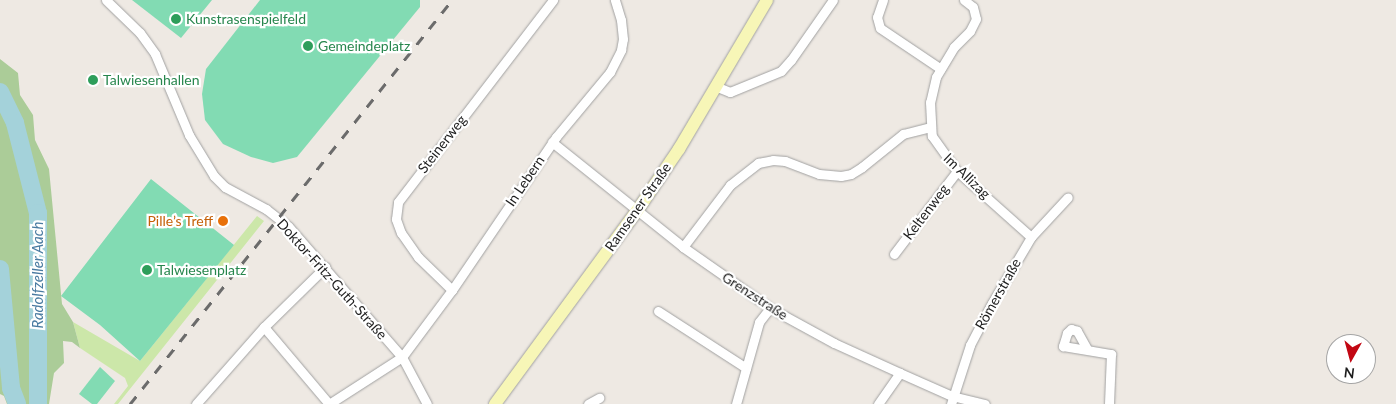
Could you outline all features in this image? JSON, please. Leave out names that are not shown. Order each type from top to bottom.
[{"type":"main road","name":"Ramsener Straße","points":[[495,404],[637,211],[679,149],[767,0]]},
{"type":"street","name":"Doktor-Fritz-Guth-Straße","points":[[106,0],[140,33],[155,54],[189,135],[214,176],[225,187],[277,217],[325,268],[402,357],[427,404]]},
{"type":"street","name":"Steinerweg","points":[[452,290],[418,257],[401,233],[396,219],[398,202],[553,0]]},
{"type":"street","name":"In Lebern","points":[[402,357],[452,290],[552,142],[616,62],[623,39],[616,0]]},
{"type":"street","points":[[715,86],[730,92],[781,71],[791,60],[833,0]]},
{"type":"street","points":[[883,0],[877,17],[880,28],[941,68]]},
{"type":"street","name":"Im Allizag","points":[[964,0],[973,7],[976,19],[970,31],[954,47],[936,77],[930,102],[932,136],[942,153],[957,170],[1031,237]]},
{"type":"street","points":[[682,248],[730,185],[758,162],[773,160],[785,162],[819,174],[841,176],[851,174],[903,134],[931,127]]},
{"type":"street","name":"Grenzstraße","points":[[552,142],[682,248],[770,308],[834,343],[900,373],[952,400],[985,404]]},
{"type":"street","name":"Keltenweg","points":[[894,254],[957,170]]},
{"type":"street","name":"Römerstraße","points":[[952,400],[970,345],[992,303],[1031,237],[1068,198]]},
{"type":"street","points":[[196,404],[264,327],[325,268]]},
{"type":"street","points":[[736,404],[760,322],[770,308]]},
{"type":"street","points":[[658,311],[746,368]]},
{"type":"street","points":[[264,327],[329,404],[402,357]]},
{"type":"street","points":[[1087,349],[1111,354],[1109,404]]},
{"type":"street","points":[[878,404],[900,373]]},
{"type":"street","points":[[588,404],[599,398]]},
{"type":"green space","name":"Kunstrasenspielfeld","points":[[132,0],[212,0],[181,38]]},
{"type":"green space","points":[[260,0],[420,0],[420,7],[297,157],[273,163],[251,157],[223,144],[205,120],[202,94],[206,69]]},
{"type":"green space","points":[[0,59],[18,73],[20,95],[33,115],[35,140],[49,169],[62,304],[73,322],[80,348],[72,342],[63,341],[64,363],[54,373],[49,404],[7,404],[4,396],[0,394]]},
{"type":"green space","name":"Talwiesenplatz","points":[[151,179],[234,245],[140,361],[100,325],[61,296]]},
{"type":"green space","points":[[257,216],[264,221],[118,404],[114,404],[128,386],[125,378],[80,348],[73,322],[140,361]]},
{"type":"green space","points":[[100,367],[115,381],[97,404],[92,404],[79,394]]},
{"type":"waterway","name":"Radolfzeller Aach","points":[[0,92],[15,123],[38,213],[38,404]]},
{"type":"waterway","name":"Radolfzeller Aach","points":[[0,269],[11,388],[17,404]]},
{"type":"railway","points":[[130,404],[452,0]]},
{"type":"place","name":"Kunstrasenspielfeld","points":[[176,19]]},
{"type":"place","name":"Gemeindeplatz","points":[[308,46]]},
{"type":"place","name":"Talwiesenhallen","points":[[93,80]]},
{"type":"place","name":"Pille’s Treff","points":[[223,221]]},
{"type":"place","name":"Talwiesenplatz","points":[[147,270]]}]
